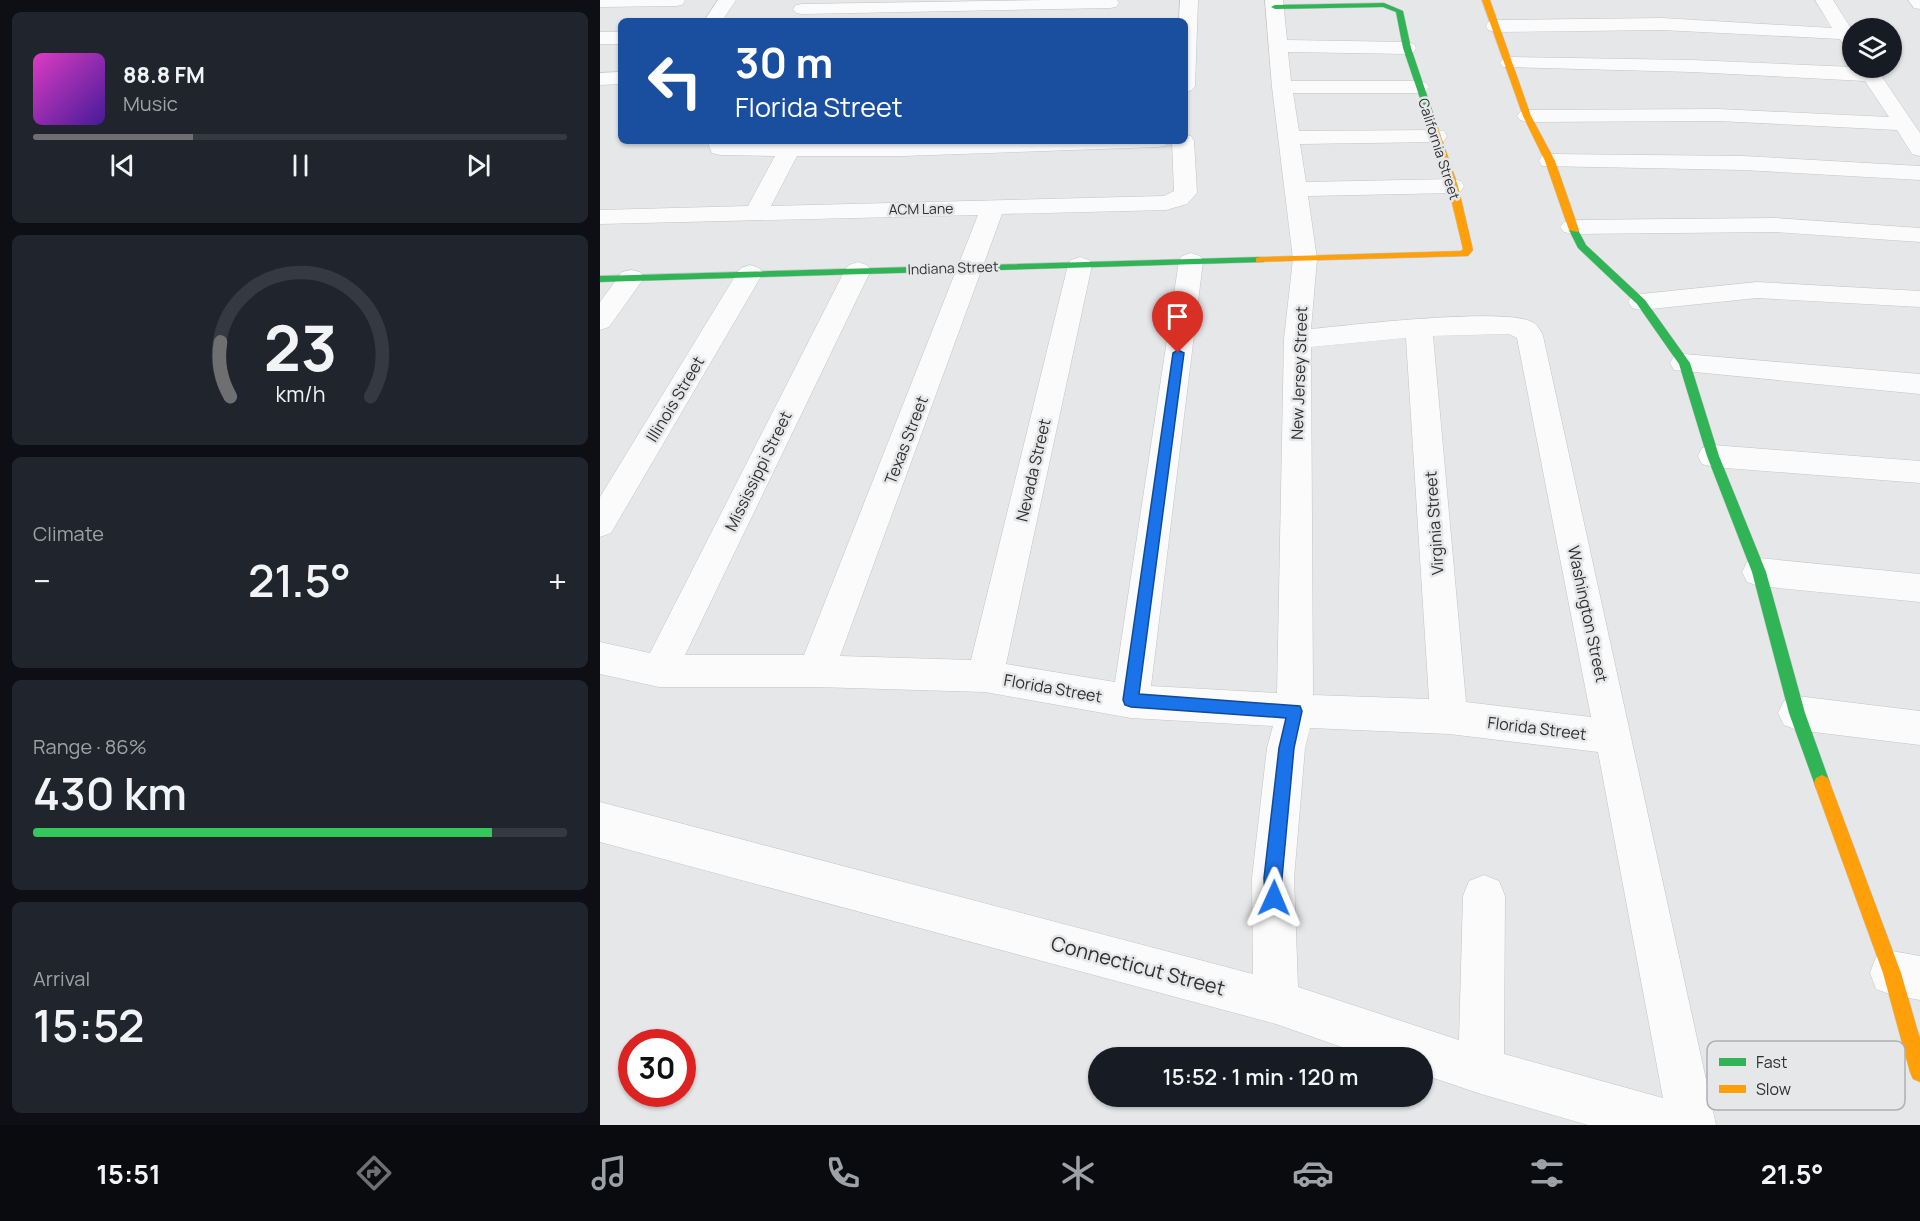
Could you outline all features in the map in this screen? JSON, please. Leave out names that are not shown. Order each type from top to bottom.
[{"type":"street","points":[[715,18],[727,0]]},
{"type":"street","points":[[1188,22],[1189,0]]},
{"type":"street","points":[[1486,0],[1527,116],[1550,161],[1572,227],[1582,246],[1641,302],[1684,363],[1713,456],[1759,572],[1797,713],[1906,976],[1920,1072]]},
{"type":"street","points":[[1824,0],[1842,28]]},
{"type":"street","points":[[1917,0],[1920,4]]},
{"type":"street","points":[[600,2],[676,1]]},
{"type":"street","name":"New Jersey Street","points":[[1274,3],[1282,87],[1305,259],[1297,339],[1295,711],[1286,748],[1273,878],[1276,1002]]},
{"type":"street","name":"California Street","points":[[1274,3],[1384,5],[1399,11],[1419,87],[1453,186],[1468,250],[1464,254],[1305,259]]},
{"type":"street","points":[[800,10],[1033,14],[1109,8]]},
{"type":"street","points":[[1495,26],[1662,24],[1842,38]]},
{"type":"street","points":[[600,38],[618,38]]},
{"type":"street","points":[[1278,46],[1407,48]]},
{"type":"street","points":[[1510,63],[1842,70]]},
{"type":"street","points":[[600,79],[618,78]]},
{"type":"street","points":[[1874,78],[1920,149]]},
{"type":"street","points":[[1282,87],[1419,87]]},
{"type":"street","points":[[1527,116],[1718,115],[1905,124]]},
{"type":"street","points":[[1289,138],[1436,136]]},
{"type":"street","points":[[727,145],[789,150],[948,144]]},
{"type":"street","name":"ACM Lane","points":[[600,217],[1166,203],[1179,199],[1186,193],[1183,144]]},
{"type":"street","points":[[756,213],[789,150]]},
{"type":"street","points":[[1550,161],[1743,163],[1920,173]]},
{"type":"street","points":[[1295,189],[1453,186]]},
{"type":"street","name":"Texas Street","points":[[816,671],[993,207]]},
{"type":"street","points":[[1572,227],[1776,225],[1920,236]]},
{"type":"street","name":"Indiana Street","points":[[600,279],[1305,259]]},
{"type":"street","points":[[1131,700],[1191,261]]},
{"type":"street","name":"Nevada Street","points":[[985,676],[1080,265]]},
{"type":"street","name":"Mississippi Street","points":[[659,671],[858,270]]},
{"type":"street","name":"Illinois Street","points":[[600,524],[750,273]]},
{"type":"street","points":[[600,321],[631,278]]},
{"type":"street","points":[[1641,302],[1757,290],[1920,299]]},
{"type":"street","name":"Washington Street","points":[[1297,339],[1419,328],[1509,325],[1523,328],[1530,336],[1692,1125]]},
{"type":"street","name":"Virginia Street","points":[[1419,328],[1449,717]]},
{"type":"street","points":[[1684,363],[1920,384]]},
{"type":"street","points":[[1713,456],[1920,472]]},
{"type":"street","points":[[1759,572],[1920,588]]},
{"type":"street","name":"Florida Street","points":[[600,658],[659,671],[816,671],[985,676],[1131,700],[1295,711],[1449,717],[1614,737]]},
{"type":"street","points":[[1797,713],[1920,728]]},
{"type":"street","name":"Connecticut Street","points":[[600,822],[1276,1002],[1481,1071],[1672,1125]]},
{"type":"street","points":[[1481,1071],[1484,896]]},
{"type":"traffic: fast","points":[[1275,7],[1384,5],[1399,11],[1407,48],[1429,113]]},
{"type":"traffic: fast","points":[[1574,230],[1582,246],[1641,302],[1684,363],[1713,456],[1759,572],[1797,713],[1822,783]]},
{"type":"traffic: fast","points":[[600,279],[1260,260]]},
{"type":"traffic: slow","points":[[1486,0],[1527,116],[1550,161],[1574,230]]},
{"type":"traffic: slow","points":[[1260,260],[1464,254],[1468,250],[1453,186],[1429,113]]},
{"type":"traffic: slow","points":[[1822,783],[1892,973],[1920,1072]]},
{"type":"route","points":[[1178,353],[1131,700],[1295,711],[1286,748],[1273,878],[1274,898]]}]
